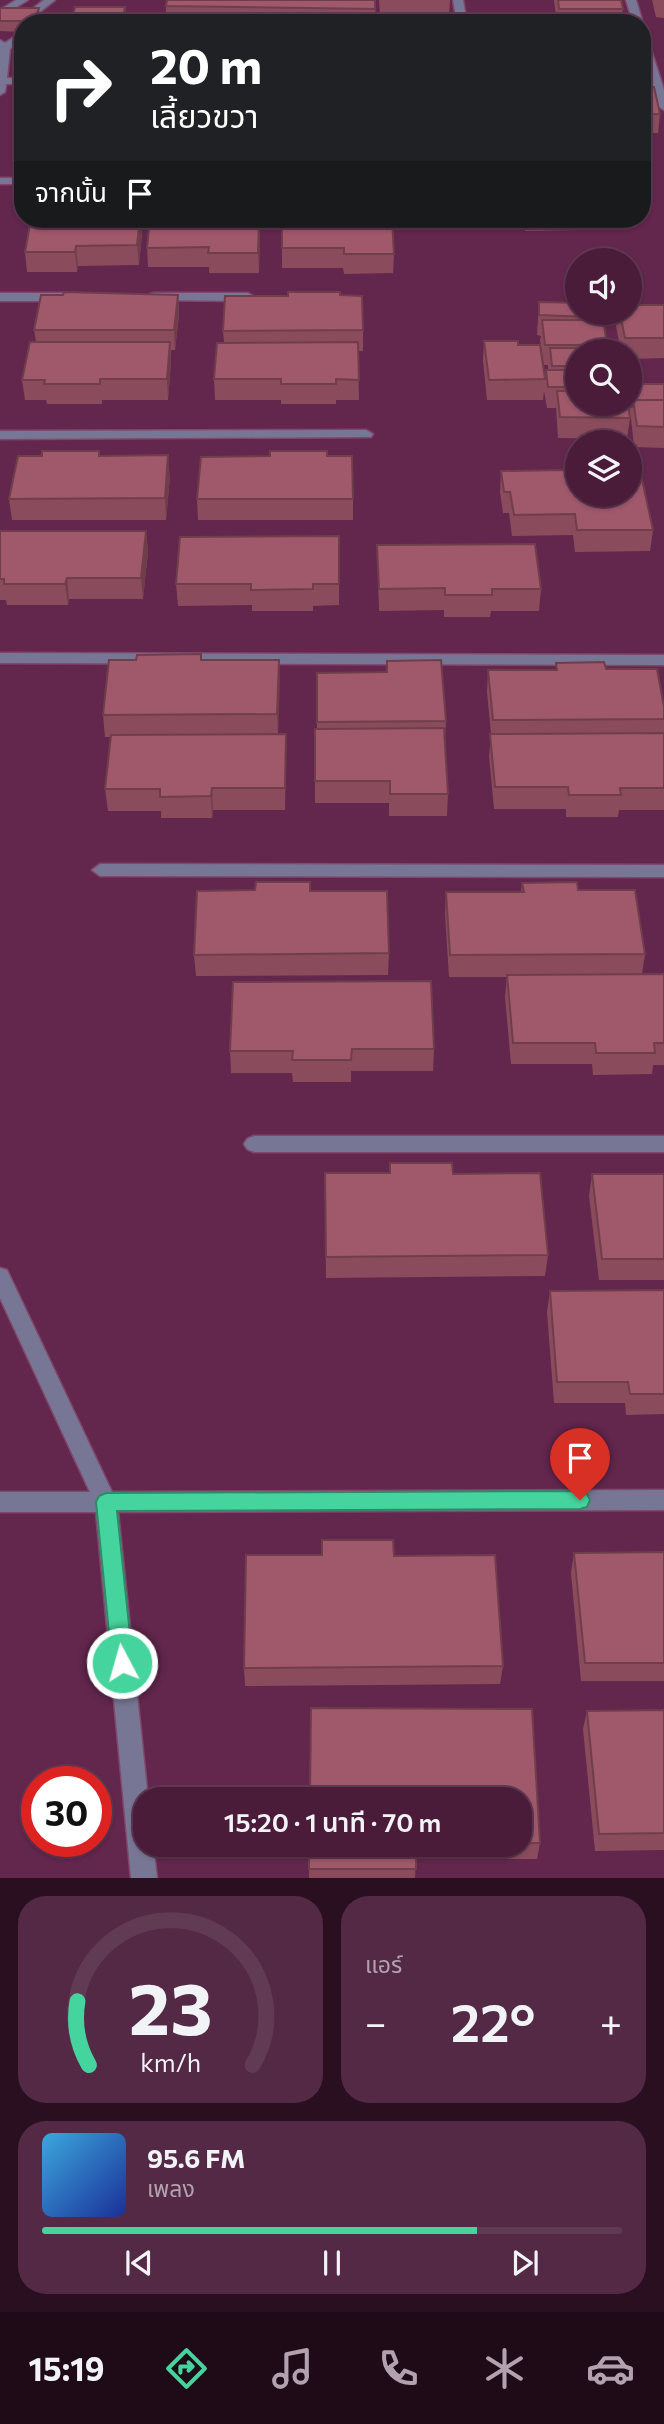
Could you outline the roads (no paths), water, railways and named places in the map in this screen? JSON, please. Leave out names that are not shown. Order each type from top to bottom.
[{"type":"street","points":[[0,14],[23,0]]},
{"type":"street","points":[[31,14],[50,0]]},
{"type":"street","points":[[2,87],[3,45]]},
{"type":"street","points":[[651,66],[664,107]]},
{"type":"street","points":[[0,297],[83,297]]},
{"type":"street","points":[[139,297],[264,297]]},
{"type":"street","points":[[0,435],[366,434]]},
{"type":"street","points":[[0,658],[664,660]]},
{"type":"street","points":[[100,870],[664,871]]},
{"type":"street","points":[[254,1144],[664,1144]]},
{"type":"street","points":[[0,1276],[106,1502],[144,1878]]},
{"type":"street","points":[[0,1502],[664,1500]]}]
